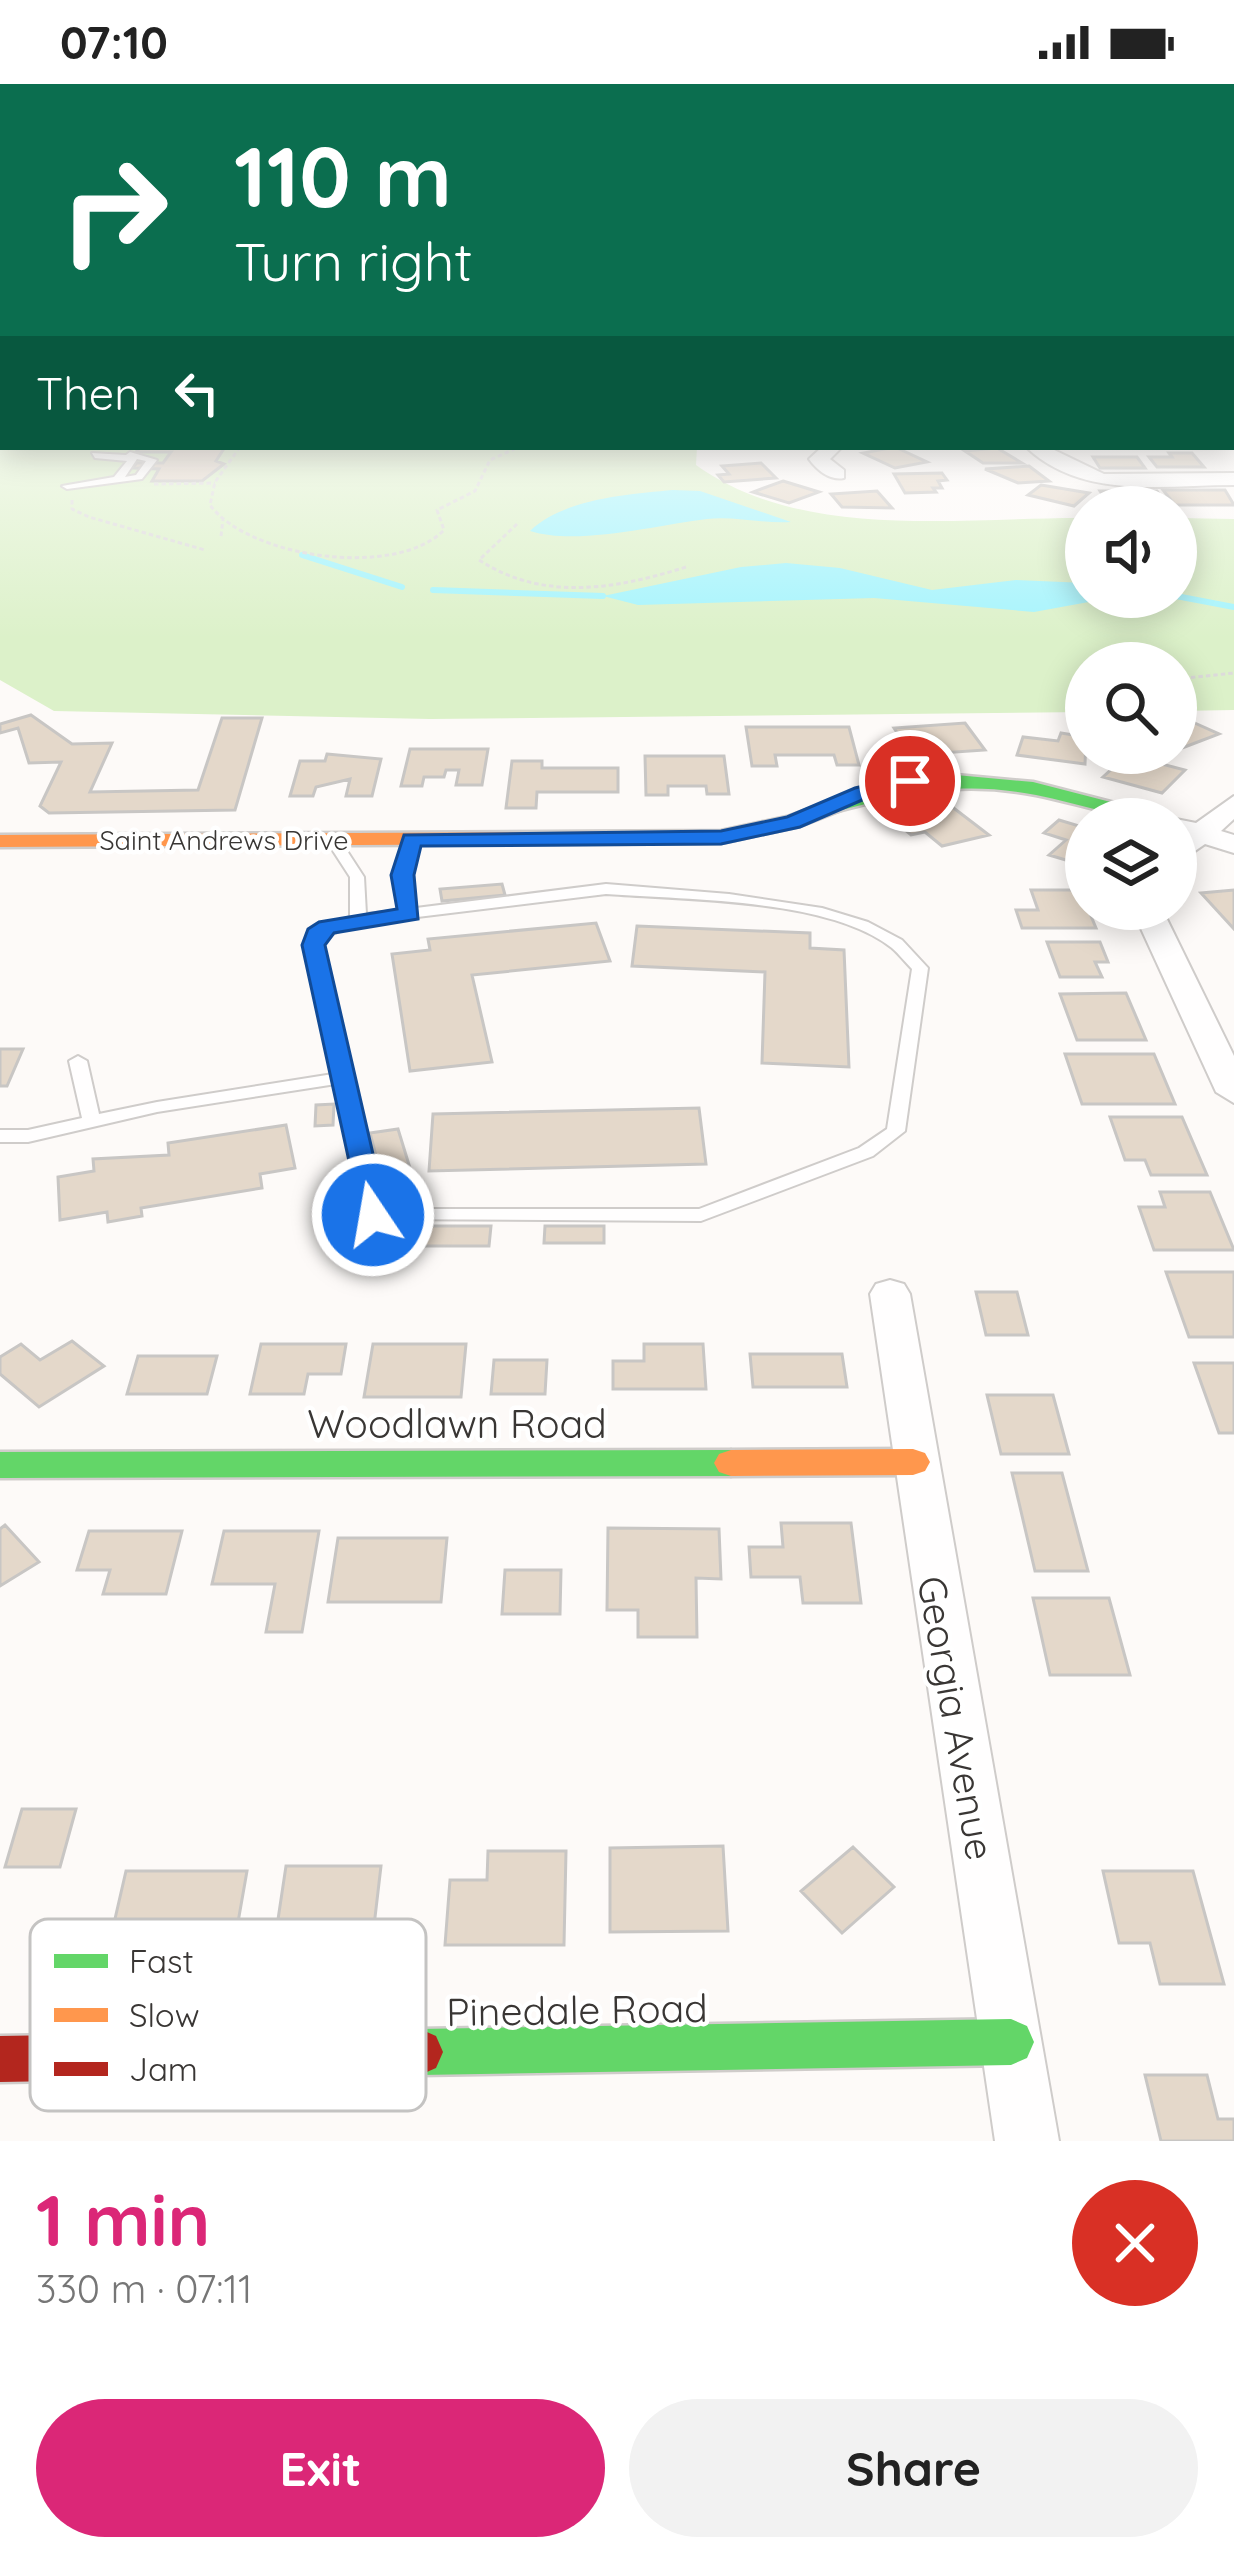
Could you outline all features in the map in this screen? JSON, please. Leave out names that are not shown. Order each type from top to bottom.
[{"type":"street","points":[[829,450],[818,460],[837,474]]},
{"type":"street","points":[[1039,450],[1062,466],[1104,480],[1234,478]]},
{"type":"street","name":"Saint Andrews Drive","points":[[0,842],[721,837],[793,822],[886,785],[939,779],[1030,785],[1077,798]]},
{"type":"street","points":[[1197,823],[1234,803]]},
{"type":"street","points":[[1197,832],[1234,844]]},
{"type":"street","points":[[1159,930],[1226,1058],[1234,1092]]},
{"type":"street","name":"Georgia Avenue","points":[[890,1294],[913,1462],[1027,2141]]},
{"type":"street","name":"Woodlawn Road","points":[[0,1465],[913,1462]]},
{"type":"street","name":"Pinedale Road","points":[[426,2052],[1011,2042]]},
{"type":"street","name":"Pinedale Road","points":[[0,2059],[30,2058]]},
{"type":"lane","points":[[67,486],[139,477],[152,460],[94,455]]},
{"type":"lane","points":[[110,481],[121,478],[134,459],[130,455]]},
{"type":"lane","points":[[333,840],[357,877],[358,920]]},
{"type":"lane","points":[[410,914],[402,875],[412,840]]},
{"type":"lane","points":[[606,889],[842,914],[912,954],[920,968],[896,1131],[866,1152],[701,1215],[373,1215],[314,945],[316,934],[328,927],[358,920],[606,889]]},
{"type":"lane","points":[[78,1061],[92,1122]]},
{"type":"lane","points":[[0,1136],[28,1136],[343,1078]]},
{"type":"path","points":[[238,450],[210,494],[210,507],[223,520],[344,559],[416,551],[444,530],[437,510],[475,491],[488,462],[513,450]]},
{"type":"path","points":[[74,498],[72,509],[105,526],[167,536],[205,550]]},
{"type":"path","points":[[221,536],[223,520]]},
{"type":"path","points":[[517,524],[479,560],[516,580],[604,587],[686,567]]},
{"type":"path","points":[[1197,677],[1234,674]]},
{"type":"green space","points":[[0,450],[697,450],[696,465],[738,489],[784,506],[884,520],[1065,518],[1065,618],[1197,618],[1197,518],[1234,519],[1234,710],[1197,711],[1197,642],[1065,642],[1065,712],[430,719],[54,711],[0,680]]},
{"type":"water","points":[[673,490],[700,491],[791,522],[707,519],[570,536],[530,531],[578,505]]},
{"type":"water","points":[[786,563],[840,568],[932,590],[1016,580],[1065,582],[1065,606],[1034,612],[874,598],[638,605],[603,596],[741,567]]},
{"type":"building","points":[[223,450],[216,461],[224,464],[202,481],[152,481],[159,469],[132,468],[137,463],[163,463],[171,452],[136,452]]},
{"type":"building","points":[[901,450],[927,462],[895,468],[863,453]]},
{"type":"building","points":[[1000,450],[1022,463],[983,463],[965,451]]},
{"type":"building","points":[[1169,453],[1192,453],[1204,467],[1157,467],[1149,457],[1172,457]]},
{"type":"building","points":[[1093,457],[1137,457],[1145,468],[1100,468]]},
{"type":"building","points":[[761,463],[776,478],[724,482],[718,475],[729,474],[722,466]]},
{"type":"building","points":[[1029,466],[1049,481],[1018,483],[985,469]]},
{"type":"building","points":[[942,473],[947,480],[938,481],[942,488],[933,488],[936,492],[905,493],[894,474]]},
{"type":"building","points":[[783,481],[819,492],[789,503],[753,492]]},
{"type":"building","points":[[1041,485],[1065,489],[1065,504],[1028,495]]},
{"type":"building","points":[[1197,490],[1225,490],[1234,505],[1197,505]]},
{"type":"building","points":[[877,491],[892,508],[842,507],[831,494]]},
{"type":"building","points":[[31,715],[72,744],[112,743],[90,792],[198,790],[222,718],[262,718],[235,810],[49,813],[40,806],[61,762],[29,763],[18,728],[0,733],[0,724]]},
{"type":"building","points":[[965,723],[985,750],[912,755],[894,728]]},
{"type":"building","points":[[1197,724],[1219,734],[1197,742]]},
{"type":"building","points":[[746,727],[849,727],[859,765],[837,765],[834,755],[775,755],[777,766],[752,766]]},
{"type":"building","points":[[1065,734],[1065,761],[1017,755],[1023,737],[1058,741]]},
{"type":"building","points":[[410,749],[488,749],[482,785],[456,785],[459,770],[446,770],[444,777],[424,777],[422,786],[401,786]]},
{"type":"building","points":[[327,754],[381,759],[372,796],[346,796],[350,779],[316,787],[313,796],[290,796],[300,761],[325,761]]},
{"type":"building","points":[[645,756],[724,756],[729,794],[707,794],[706,786],[668,786],[668,795],[646,795]]},
{"type":"building","points":[[512,761],[542,761],[542,768],[618,768],[618,792],[537,792],[536,808],[506,808]]},
{"type":"building","points":[[1106,774],[1181,774],[1162,793],[1103,777]]},
{"type":"building","points":[[951,806],[989,835],[942,846],[925,832],[911,835],[892,819]]},
{"type":"building","points":[[1059,820],[1065,822],[1065,840],[1044,833]]},
{"type":"building","points":[[1065,841],[1065,860],[1049,855]]},
{"type":"building","points":[[502,884],[505,895],[442,901],[440,889]]},
{"type":"building","points":[[1031,890],[1065,890],[1065,928],[1022,928],[1016,910],[1038,910]]},
{"type":"building","points":[[1234,890],[1234,929],[1201,893]]},
{"type":"building","points":[[596,923],[610,961],[472,975],[492,1062],[410,1071],[392,954],[430,950],[428,939]]},
{"type":"building","points":[[637,926],[810,933],[810,948],[844,950],[849,1067],[762,1063],[765,972],[632,966]]},
{"type":"building","points":[[1047,942],[1100,942],[1108,962],[1095,962],[1102,977],[1060,977]]},
{"type":"building","points":[[1126,993],[1146,1040],[1077,1040],[1060,994]]},
{"type":"building","points":[[0,1049],[23,1049],[7,1086],[0,1086]]},
{"type":"building","points":[[1065,1054],[1154,1054],[1175,1104],[1082,1104]]},
{"type":"building","points":[[334,1104],[333,1125],[315,1126],[316,1105]]},
{"type":"building","points":[[699,1108],[706,1164],[429,1171],[433,1114]]},
{"type":"building","points":[[1110,1117],[1182,1117],[1207,1175],[1151,1175],[1145,1160],[1125,1160]]},
{"type":"building","points":[[286,1125],[295,1168],[260,1174],[262,1188],[141,1208],[142,1216],[108,1222],[107,1212],[60,1220],[58,1177],[94,1171],[93,1159],[169,1155],[168,1143]]},
{"type":"building","points":[[398,1129],[414,1181],[384,1186],[370,1133]]},
{"type":"building","points":[[1160,1192],[1210,1192],[1234,1250],[1154,1250],[1139,1207],[1165,1207]]},
{"type":"building","points":[[360,1226],[491,1226],[489,1246],[357,1246]]},
{"type":"building","points":[[545,1226],[604,1226],[604,1243],[544,1243]]},
{"type":"building","points":[[1166,1272],[1234,1272],[1234,1337],[1189,1337]]},
{"type":"building","points":[[976,1292],[1017,1292],[1028,1335],[986,1335]]},
{"type":"building","points":[[72,1341],[104,1366],[39,1407],[0,1374],[0,1357],[21,1344],[40,1360]]},
{"type":"building","points":[[261,1344],[346,1344],[341,1374],[308,1374],[304,1394],[250,1394]]},
{"type":"building","points":[[373,1344],[466,1344],[461,1397],[364,1397]]},
{"type":"building","points":[[644,1344],[703,1344],[706,1389],[613,1389],[613,1361],[644,1361]]},
{"type":"building","points":[[750,1354],[842,1354],[847,1387],[753,1387]]},
{"type":"building","points":[[138,1356],[217,1356],[207,1394],[127,1394]]},
{"type":"building","points":[[494,1360],[547,1360],[545,1394],[491,1394]]},
{"type":"building","points":[[1194,1363],[1234,1363],[1234,1433],[1219,1433]]},
{"type":"building","points":[[987,1395],[1053,1395],[1069,1454],[1001,1454]]},
{"type":"building","points":[[1012,1473],[1062,1473],[1088,1571],[1035,1571]]},
{"type":"building","points":[[781,1523],[851,1523],[861,1603],[803,1603],[800,1577],[751,1577],[749,1547],[783,1547]]},
{"type":"building","points":[[5,1525],[39,1562],[0,1586],[0,1529]]},
{"type":"building","points":[[608,1528],[719,1529],[721,1579],[696,1578],[697,1637],[638,1637],[638,1610],[607,1610]]},
{"type":"building","points":[[89,1531],[182,1531],[166,1594],[103,1594],[110,1570],[77,1570]]},
{"type":"building","points":[[224,1531],[319,1531],[302,1632],[266,1632],[275,1584],[212,1584]]},
{"type":"building","points":[[338,1538],[447,1538],[441,1602],[328,1602]]},
{"type":"building","points":[[505,1570],[561,1570],[560,1614],[502,1614]]},
{"type":"building","points":[[1033,1598],[1109,1598],[1130,1675],[1050,1675]]},
{"type":"building","points":[[22,1809],[76,1809],[60,1867],[5,1867]]},
{"type":"building","points":[[723,1846],[728,1931],[610,1932],[610,1848]]},
{"type":"building","points":[[853,1847],[894,1887],[842,1933],[801,1891]]},
{"type":"building","points":[[488,1851],[566,1851],[564,1945],[445,1945],[450,1880],[487,1880]]},
{"type":"building","points":[[286,1866],[381,1866],[375,1919],[278,1919]]},
{"type":"building","points":[[126,1871],[247,1871],[239,1919],[115,1919]]},
{"type":"building","points":[[1103,1871],[1193,1871],[1224,1984],[1160,1984],[1150,1943],[1119,1943]]},
{"type":"building","points":[[1145,2075],[1207,2075],[1218,2119],[1234,2119],[1234,2141],[1161,2141]]},
{"type":"waterway","points":[[302,555],[402,587]]},
{"type":"waterway","points":[[433,590],[603,596]]},
{"type":"waterway","points":[[1197,600],[1234,607]]},
{"type":"traffic: fast","points":[[834,806],[877,792],[956,781],[994,782],[1079,798]]},
{"type":"traffic: fast","points":[[0,1465],[731,1463]]},
{"type":"traffic: fast","points":[[426,2052],[1011,2042]]},
{"type":"traffic: slow","points":[[0,841],[721,837],[793,822],[834,806]]},
{"type":"traffic: slow","points":[[731,1463],[913,1462]]},
{"type":"traffic: jam","points":[[0,2059],[30,2058]]},
{"type":"route","points":[[373,1215],[314,945],[316,934],[328,927],[410,914],[402,875],[412,840],[721,837],[793,822],[862,792],[910,781]]}]
